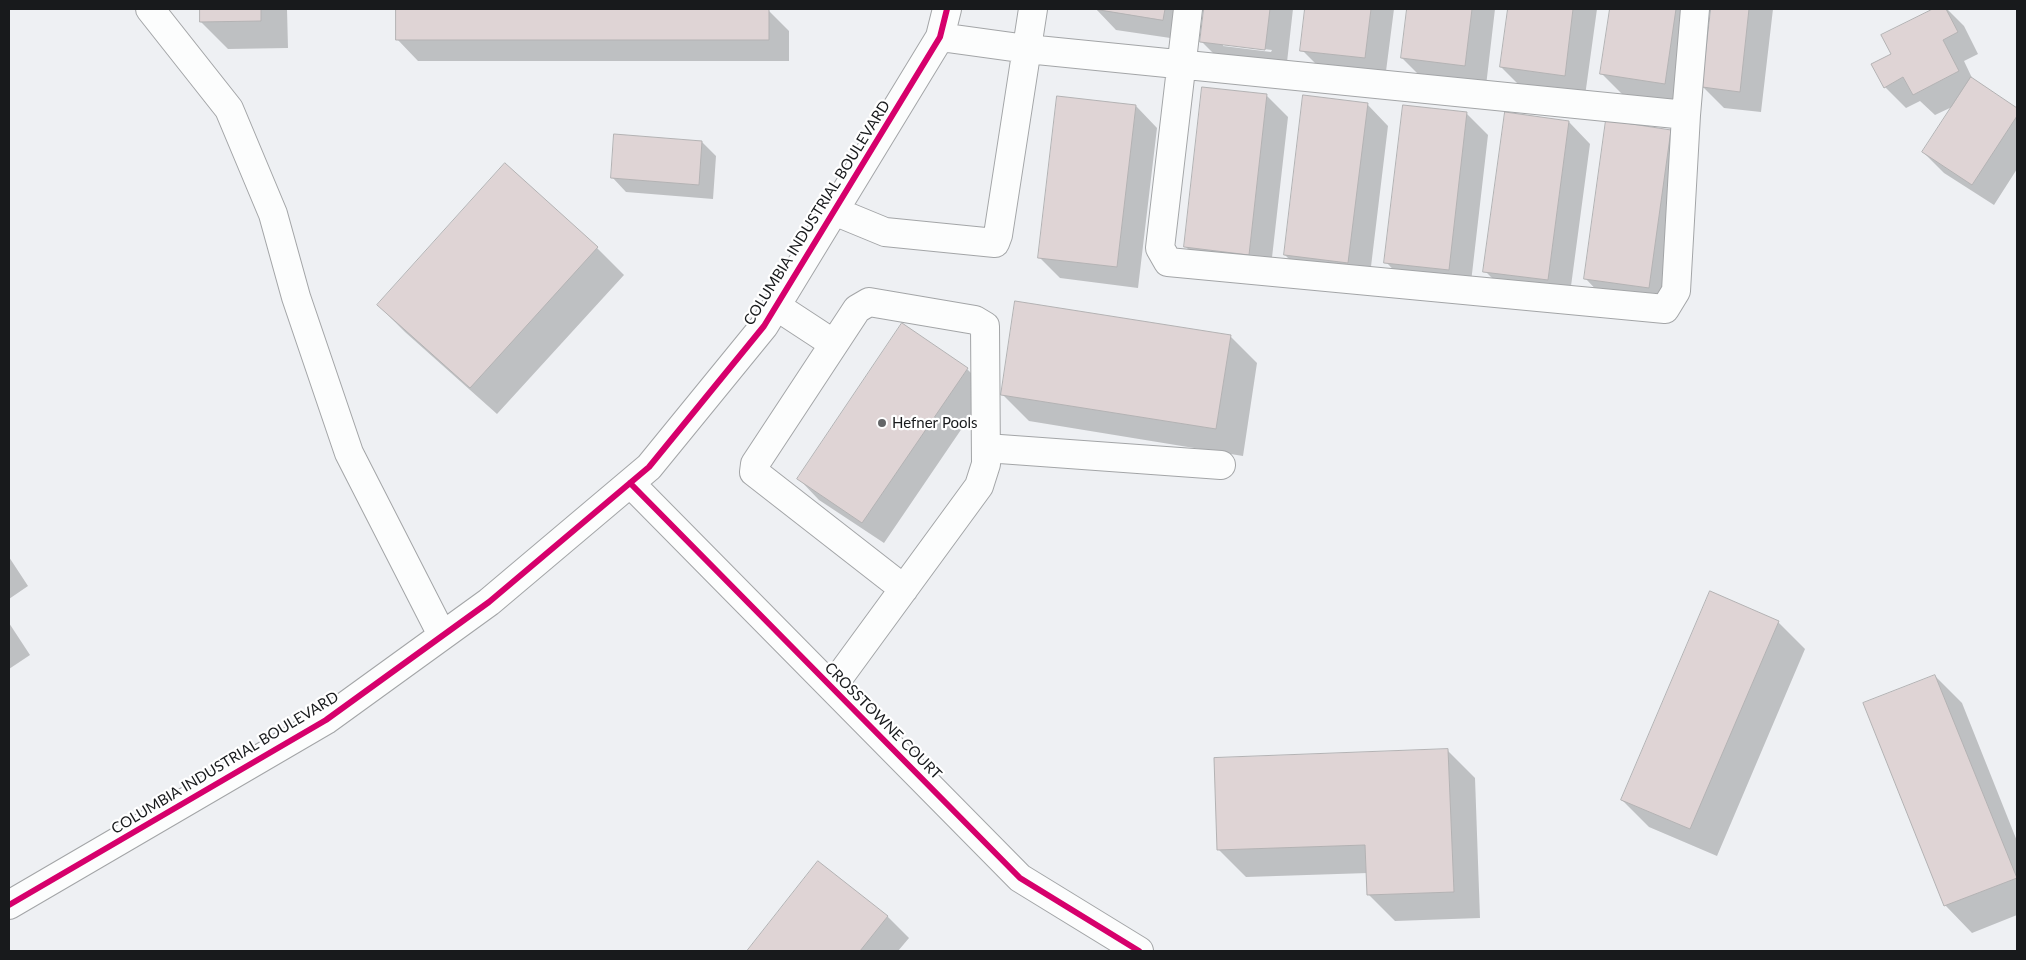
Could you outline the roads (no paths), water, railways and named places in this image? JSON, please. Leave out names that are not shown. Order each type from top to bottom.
[{"type":"street","points":[[150,9],[229,109],[273,214],[296,297],[349,453],[442,635]]},
{"type":"street","name":"COLUMBIA INDUSTRIAL BOULEVARD","points":[[9,905],[326,720],[489,602],[649,467],[764,326],[940,36],[947,9]]},
{"type":"street","points":[[834,211],[885,232],[995,243],[998,235],[1033,9]]},
{"type":"street","points":[[1188,9],[1160,248],[1168,262],[1297,276],[1665,309],[1676,291],[1686,115],[1695,9]]},
{"type":"street","points":[[940,36],[1027,49],[1686,115]]},
{"type":"street","points":[[832,687],[904,589],[979,486],[986,464],[985,326],[975,320],[869,302],[857,309],[755,464],[754,472],[904,589]]},
{"type":"street","points":[[776,306],[834,344]]},
{"type":"street","points":[[986,448],[1221,465]]},
{"type":"street","name":"CROSSTOWNE COURT","points":[[630,483],[1020,878],[1139,951]]},
{"type":"place","name":"Hefner Pools","points":[[882,423]]}]
